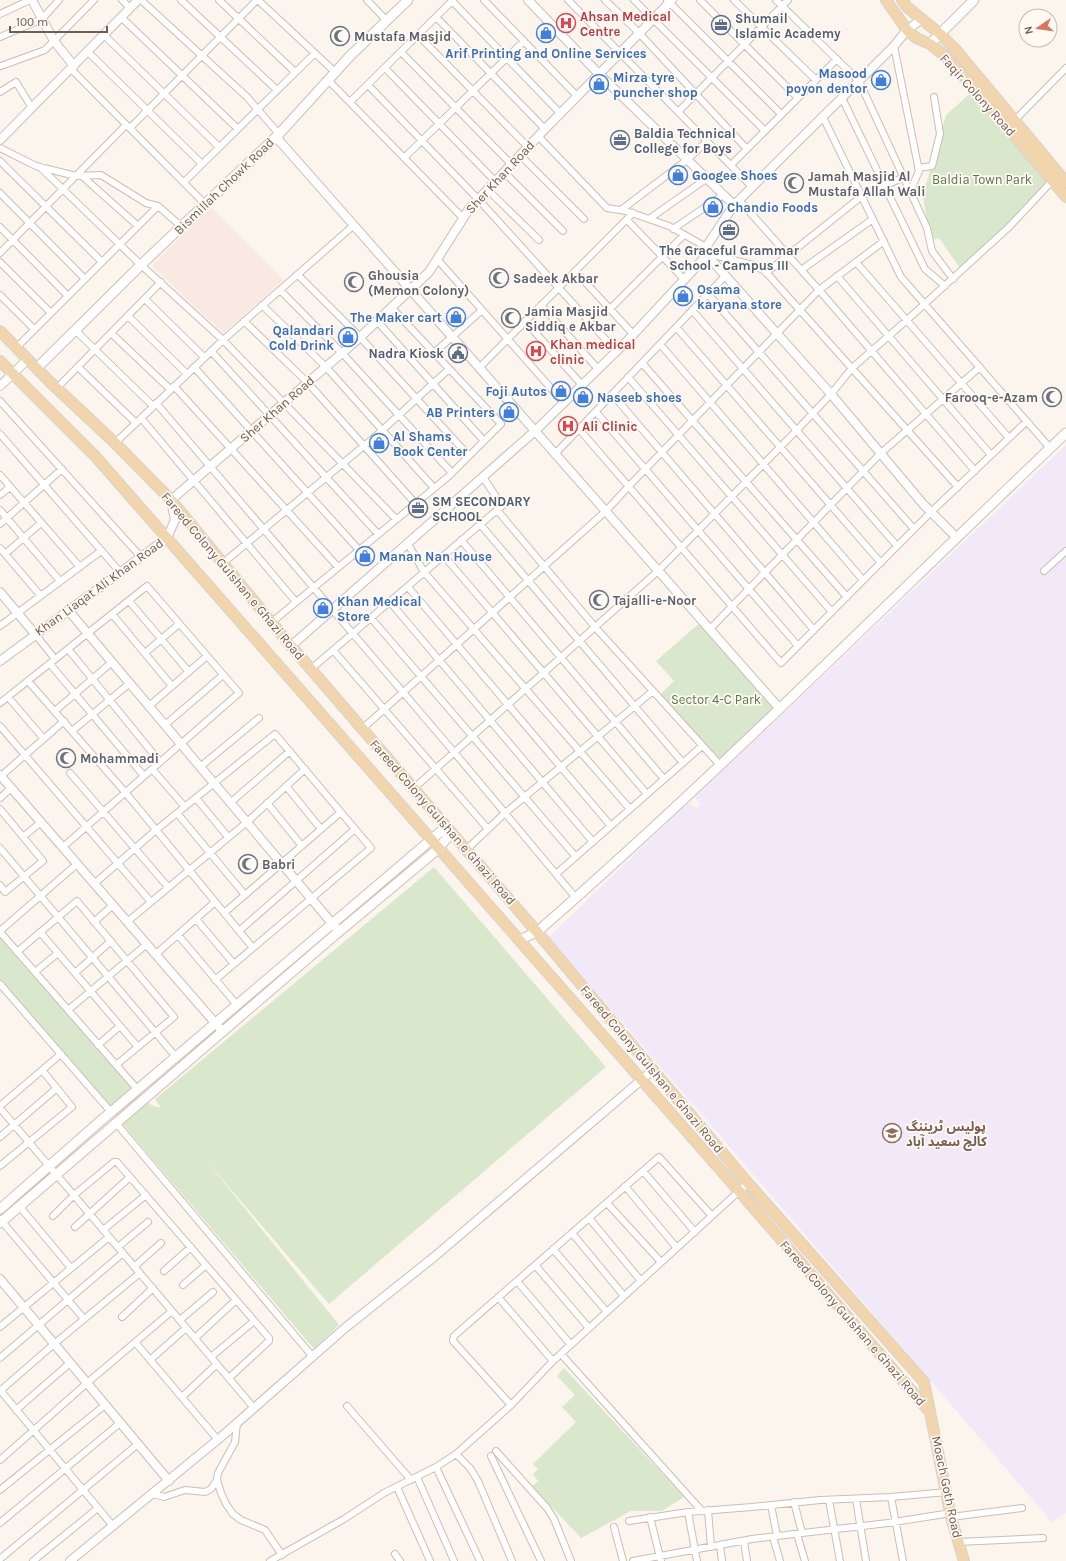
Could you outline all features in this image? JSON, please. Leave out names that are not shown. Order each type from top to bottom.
[{"type":"main road","name":"Bismillah Chowk Road","points":[[37,368],[277,135],[335,72],[408,0]]},
{"type":"main road","name":"Faqir Colony Road","points":[[886,0],[906,30],[916,38],[930,44],[945,56],[1060,179]]},
{"type":"main road","name":"Faqir Colony Road","points":[[902,0],[907,7],[940,34],[1015,120],[1060,179],[1066,197]]},
{"type":"main road","points":[[930,44],[974,0]]},
{"type":"main road","name":"Fareed Colony Gulshan e Ghazi Road","points":[[0,331],[57,388],[115,442],[171,500],[291,646],[537,932],[748,1183],[924,1382],[931,1412]]},
{"type":"main road","name":"Fareed Colony Gulshan e Ghazi Road","points":[[0,361],[95,456],[931,1412]]},
{"type":"main road","points":[[519,940],[537,932],[720,766],[1066,433]]},
{"type":"main road","points":[[0,1209],[111,1112],[431,840],[448,830]]},
{"type":"main road","points":[[1,1221],[20,1207],[56,1174],[438,849],[448,830]]},
{"type":"main road","name":"Moach Goth Road","points":[[931,1412],[951,1515],[964,1561]]},
{"type":"street","points":[[0,14],[31,0],[54,41],[72,68],[205,204]]},
{"type":"street","points":[[0,38],[42,19],[59,0]]},
{"type":"street","points":[[1,66],[45,50],[94,0]]},
{"type":"street","points":[[122,0],[130,8]]},
{"type":"street","points":[[1,138],[138,0]]},
{"type":"street","points":[[141,0],[247,97],[258,109],[277,135],[354,226],[780,709]]},
{"type":"street","points":[[181,0],[277,90]]},
{"type":"street","points":[[219,0],[295,72]]},
{"type":"street","points":[[0,253],[128,126],[148,110],[201,55],[258,0],[335,72]]},
{"type":"street","points":[[367,0],[387,21]]},
{"type":"street","points":[[350,102],[452,0],[560,113]]},
{"type":"street","points":[[484,0],[578,96]]},
{"type":"street","points":[[528,0],[599,74],[723,195],[737,203],[787,255],[975,470]]},
{"type":"street","points":[[568,0],[752,187]]},
{"type":"street","points":[[605,0],[639,33],[747,149]]},
{"type":"street","points":[[634,0],[765,131]]},
{"type":"street","points":[[700,0],[798,98]]},
{"type":"street","points":[[734,0],[816,80]]},
{"type":"street","points":[[776,0],[859,81],[927,228],[932,251],[953,278]]},
{"type":"street","points":[[678,112],[788,0]]},
{"type":"street","points":[[670,1],[781,114]]},
{"type":"street","name":"Sher Khan Road","points":[[171,500],[342,353],[429,272],[469,209],[560,113],[670,1]]},
{"type":"street","points":[[121,17],[238,129]]},
{"type":"street","points":[[436,17],[545,129]]},
{"type":"street","points":[[291,646],[535,431],[564,403],[633,334],[684,280],[706,252],[737,203],[894,46],[906,30],[922,19]]},
{"type":"street","points":[[104,35],[219,147]]},
{"type":"street","points":[[418,35],[528,147]]},
{"type":"street","points":[[404,158],[524,41]]},
{"type":"street","points":[[894,46],[919,171],[910,192]]},
{"type":"street","points":[[88,52],[202,164]]},
{"type":"street","points":[[401,52],[511,164]]},
{"type":"street","points":[[184,182],[315,53]]},
{"type":"street","points":[[731,165],[837,59]]},
{"type":"street","points":[[385,68],[495,181]]},
{"type":"street","points":[[1015,120],[1066,68]]},
{"type":"street","points":[[328,80],[463,218]]},
{"type":"street","points":[[0,92],[16,82],[32,108]]},
{"type":"street","points":[[368,85],[478,199],[616,351]]},
{"type":"street","points":[[918,168],[932,166],[940,134],[934,97]]},
{"type":"street","points":[[842,98],[924,269],[945,286]]},
{"type":"street","points":[[823,117],[901,277],[1050,448]]},
{"type":"street","points":[[538,136],[607,208],[633,213],[673,229],[684,235],[706,252],[725,276],[831,394],[931,512],[956,538]]},
{"type":"street","points":[[621,210],[687,160],[707,141]]},
{"type":"street","points":[[0,148],[40,167],[79,176],[101,175],[146,203],[158,206],[182,227]]},
{"type":"street","points":[[520,155],[584,219]]},
{"type":"street","points":[[0,161],[102,262]]},
{"type":"street","points":[[40,167],[223,340],[396,519]]},
{"type":"street","points":[[504,172],[563,231]]},
{"type":"street","points":[[79,176],[138,226]]},
{"type":"street","points":[[766,272],[862,196],[904,177]]},
{"type":"street","points":[[649,219],[706,178]]},
{"type":"street","points":[[413,789],[658,571],[797,430],[831,394],[852,368],[1010,227],[1060,179]]},
{"type":"street","points":[[487,189],[539,240]]},
{"type":"street","points":[[0,193],[85,279]]},
{"type":"street","points":[[673,229],[723,195]]},
{"type":"street","points":[[16,348],[158,206]]},
{"type":"street","points":[[479,368],[633,213]]},
{"type":"street","points":[[801,270],[873,219]]},
{"type":"street","points":[[627,220],[684,280]]},
{"type":"street","points":[[115,442],[204,357],[354,226]]},
{"type":"street","points":[[0,227],[68,296]]},
{"type":"street","points":[[610,309],[684,235]]},
{"type":"street","points":[[362,729],[606,511],[777,334],[799,309],[819,290],[884,241]]},
{"type":"street","points":[[706,252],[754,265],[766,272],[958,487]]},
{"type":"street","points":[[437,259],[564,403]]},
{"type":"street","points":[[0,262],[51,313]]},
{"type":"street","points":[[856,262],[1009,438]]},
{"type":"street","points":[[575,272],[633,334]]},
{"type":"street","points":[[298,275],[360,337],[469,456]]},
{"type":"street","points":[[555,454],[725,276]]},
{"type":"street","points":[[837,276],[991,455]]},
{"type":"street","points":[[57,388],[161,282]]},
{"type":"street","points":[[280,290],[342,353],[452,473]]},
{"type":"street","points":[[708,294],[914,529]]},
{"type":"street","points":[[0,295],[34,329]]},
{"type":"street","points":[[145,299],[204,357]]},
{"type":"street","points":[[262,305],[326,367],[434,488]]},
{"type":"street","points":[[541,305],[598,369]]},
{"type":"street","points":[[272,622],[452,473],[501,424],[391,308]]},
{"type":"street","points":[[434,353],[482,310]]},
{"type":"street","points":[[692,310],[897,546]]},
{"type":"street","points":[[128,316],[186,374]]},
{"type":"street","points":[[244,321],[308,382],[415,503]]},
{"type":"street","points":[[377,321],[484,441]]},
{"type":"street","points":[[525,321],[582,385]]},
{"type":"street","points":[[676,327],[881,563]]},
{"type":"street","points":[[75,330],[154,404],[211,466],[576,898]]},
{"type":"street","points":[[111,333],[172,388],[231,449],[338,567]]},
{"type":"street","points":[[660,344],[863,580]]},
{"type":"street","points":[[211,351],[378,534]]},
{"type":"street","points":[[0,386],[28,359]]},
{"type":"street","points":[[642,362],[847,597]]},
{"type":"street","points":[[78,367],[136,423]]},
{"type":"street","points":[[194,367],[359,550]]},
{"type":"street","points":[[710,629],[881,453],[980,367]]},
{"type":"street","points":[[223,563],[364,446],[449,369]]},
{"type":"street","points":[[628,378],[832,612]]},
{"type":"street","points":[[612,394],[814,630]]},
{"type":"street","points":[[0,401],[141,557]]},
{"type":"street","points":[[596,412],[798,646]]},
{"type":"street","points":[[141,418],[296,602]]},
{"type":"street","points":[[579,429],[680,548],[781,663],[931,512],[1027,421]]},
{"type":"street","points":[[0,434],[120,572]]},
{"type":"street","points":[[0,524],[62,469]]},
{"type":"street","points":[[0,475],[80,567]]},
{"type":"street","points":[[311,669],[502,506],[483,477]]},
{"type":"street","points":[[0,495],[10,487]]},
{"type":"street","name":"Khan Liaqat Ali Khan Road","points":[[0,661],[167,538],[175,520],[171,500]]},
{"type":"street","points":[[0,510],[60,581]]},
{"type":"street","points":[[497,510],[595,627],[720,766]]},
{"type":"street","points":[[5,554],[41,523]]},
{"type":"street","points":[[480,524],[683,763]]},
{"type":"street","points":[[461,540],[664,779]]},
{"type":"street","points":[[408,544],[424,572],[630,809]]},
{"type":"street","points":[[0,548],[40,595]]},
{"type":"street","points":[[0,626],[101,551]]},
{"type":"street","points":[[1044,571],[1066,551]]},
{"type":"street","points":[[444,556],[647,794]]},
{"type":"street","points":[[0,703],[147,586],[238,693],[63,847]]},
{"type":"street","points":[[408,587],[611,826]]},
{"type":"street","points":[[0,592],[56,659]]},
{"type":"street","points":[[130,600],[189,672]]},
{"type":"street","points":[[390,602],[593,842]]},
{"type":"street","points":[[68,610],[339,932]]},
{"type":"street","points":[[112,614],[172,686]]},
{"type":"street","points":[[371,618],[576,857]]},
{"type":"street","points":[[144,653],[180,624]]},
{"type":"street","points":[[68,649],[160,762]]},
{"type":"street","points":[[334,650],[488,829]]},
{"type":"street","points":[[149,706],[207,656]]},
{"type":"street","points":[[55,711],[112,662]]},
{"type":"street","points":[[50,664],[144,776]]},
{"type":"street","points":[[165,725],[223,675]]},
{"type":"street","points":[[28,680],[125,792],[253,948]]},
{"type":"street","points":[[72,731],[130,683]]},
{"type":"street","points":[[466,850],[505,813],[653,691]]},
{"type":"street","points":[[8,697],[44,739]]},
{"type":"street","points":[[200,767],[259,718]]},
{"type":"street","points":[[64,721],[0,776],[223,1032]]},
{"type":"street","points":[[0,726],[24,756],[151,902]]},
{"type":"street","points":[[94,884],[156,830],[275,734],[371,848],[215,980]]},
{"type":"street","points":[[556,874],[702,746]]},
{"type":"street","points":[[230,803],[290,751]]},
{"type":"street","points":[[152,769],[185,807]]},
{"type":"street","points":[[127,922],[247,822],[305,769]]},
{"type":"street","points":[[70,773],[168,887]]},
{"type":"street","points":[[286,786],[321,829]]},
{"type":"street","points":[[0,798],[11,788]]},
{"type":"street","points":[[196,798],[228,837]]},
{"type":"street","points":[[267,804],[302,846]]},
{"type":"street","points":[[0,810],[43,861],[5,892],[0,885]]},
{"type":"street","points":[[224,913],[341,812]]},
{"type":"street","points":[[177,813],[245,895]]},
{"type":"street","points":[[23,837],[40,822]]},
{"type":"street","points":[[238,931],[355,829]]},
{"type":"street","points":[[0,848],[59,916],[176,1057]]},
{"type":"street","points":[[77,864],[0,931],[138,1090]]},
{"type":"street","points":[[17,952],[77,901],[174,1017],[116,1065]]},
{"type":"street","points":[[156,954],[215,902]]},
{"type":"street","points":[[94,922],[113,905]]},
{"type":"street","points":[[196,919],[234,964]]},
{"type":"street","points":[[40,932],[138,1047]]},
{"type":"street","points":[[178,935],[237,1005]]},
{"type":"street","points":[[75,973],[111,941]]},
{"type":"street","points":[[68,1010],[147,944]]},
{"type":"street","points":[[35,972],[58,953]]},
{"type":"street","points":[[0,984],[111,1112]]},
{"type":"street","points":[[98,1045],[120,1026]]},
{"type":"street","points":[[61,1054],[0,1107],[254,1408]]},
{"type":"street","points":[[0,1166],[72,1106],[42,1070]]},
{"type":"street","points":[[70,1561],[237,1424],[345,1328],[434,1257],[653,1070]]},
{"type":"street","points":[[0,1137],[56,1088]]},
{"type":"street","points":[[116,1123],[312,1357]]},
{"type":"street","points":[[511,1405],[453,1341],[454,1336],[659,1157],[712,1216]]},
{"type":"street","points":[[52,1216],[74,1195],[114,1162],[117,1162],[268,1338],[269,1341],[229,1378]]},
{"type":"street","points":[[643,1171],[694,1232]]},
{"type":"street","points":[[75,1227],[130,1177]]},
{"type":"street","points":[[270,1561],[344,1519],[384,1493],[436,1467],[456,1454],[511,1405],[553,1361],[748,1183]]},
{"type":"street","points":[[626,1186],[677,1248]]},
{"type":"street","points":[[103,1230],[146,1195]]},
{"type":"street","points":[[607,1203],[662,1262]]},
{"type":"street","points":[[20,1207],[71,1268]]},
{"type":"street","points":[[590,1218],[641,1281]]},
{"type":"street","points":[[1,1221],[84,1319]]},
{"type":"street","points":[[118,1247],[148,1222]]},
{"type":"street","points":[[572,1233],[624,1296]]},
{"type":"street","points":[[0,1327],[109,1237]]},
{"type":"street","points":[[134,1267],[161,1243]]},
{"type":"street","points":[[164,1271],[191,1247]]},
{"type":"street","points":[[553,1250],[607,1312]]},
{"type":"street","points":[[0,1358],[123,1253]]},
{"type":"street","points":[[183,1285],[206,1265]]},
{"type":"street","points":[[535,1265],[589,1328]]},
{"type":"street","points":[[114,1526],[33,1432],[0,1391],[140,1273]]},
{"type":"street","points":[[517,1281],[571,1345]]},
{"type":"street","points":[[1,1282],[24,1307],[169,1481]]},
{"type":"street","points":[[122,1318],[153,1288]]},
{"type":"street","points":[[180,1320],[213,1292]]},
{"type":"street","points":[[498,1297],[553,1361]]},
{"type":"street","points":[[195,1338],[236,1300]]},
{"type":"street","points":[[0,1460],[87,1383],[172,1311]]},
{"type":"street","points":[[211,1357],[254,1321]]},
{"type":"street","points":[[150,1360],[186,1328]]},
{"type":"street","points":[[135,1342],[218,1440]]},
{"type":"street","points":[[561,1354],[705,1510],[712,1547]]},
{"type":"street","points":[[16,1410],[70,1363]]},
{"type":"street","points":[[182,1398],[217,1364]]},
{"type":"street","points":[[0,1490],[105,1405]]},
{"type":"street","points":[[347,1406],[414,1478],[454,1561]]},
{"type":"street","points":[[0,1523],[120,1423]]},
{"type":"street","points":[[237,1424],[235,1442],[218,1473],[218,1480],[226,1504],[233,1514],[241,1520],[265,1530],[282,1555]]},
{"type":"street","points":[[0,1559],[138,1444]]},
{"type":"street","points":[[496,1451],[547,1508],[554,1519],[571,1561]]},
{"type":"street","points":[[456,1454],[470,1468],[478,1481],[512,1561]]},
{"type":"street","points":[[491,1456],[541,1561]]},
{"type":"street","points":[[436,1467],[480,1561]]},
{"type":"street","points":[[153,1494],[164,1497],[185,1490],[205,1492],[211,1489],[218,1480]]},
{"type":"street","points":[[397,1486],[430,1561]]},
{"type":"street","points":[[629,1520],[705,1510],[771,1504],[829,1500],[856,1500],[947,1492]]},
{"type":"street","points":[[891,1497],[894,1522],[903,1561]]},
{"type":"street","points":[[829,1500],[833,1529],[840,1561]]},
{"type":"street","points":[[856,1500],[859,1526],[866,1561]]},
{"type":"street","points":[[794,1502],[805,1561]]},
{"type":"street","points":[[771,1504],[780,1561]]},
{"type":"street","points":[[33,1561],[98,1508]]},
{"type":"street","points":[[633,1561],[660,1559],[696,1550],[775,1536],[1022,1508]]},
{"type":"street","points":[[688,1512],[697,1561]]},
{"type":"street","points":[[650,1517],[660,1559]]},
{"type":"street","points":[[614,1527],[623,1561]]},
{"type":"street","points":[[958,1542],[1043,1538]]},
{"type":"street","points":[[744,1541],[747,1561]]},
{"type":"street","points":[[720,1546],[722,1561]]},
{"type":"street","points":[[395,1554],[400,1561]]},
{"type":"shaded area","points":[[211,207],[284,280],[223,333],[152,266]]},
{"type":"shaded area","name":"پولیس ٹریننگ کالج سعید آباد","points":[[1066,445],[1066,1513],[1052,1522],[549,937],[688,803],[697,808],[700,805],[695,797]]},
{"type":"green space","name":"Baldia Town Park","points":[[975,89],[1053,180],[962,271],[939,238],[930,241],[923,196],[946,115]]},
{"type":"green space","name":"Sector 4-C Park","points":[[702,621],[780,709],[720,765],[658,697],[674,681],[656,661]]},
{"type":"green space","points":[[434,867],[606,1067],[329,1304],[204,1158],[339,1325],[314,1349],[0,980],[0,934],[115,1067],[151,1105],[161,1108],[155,1099]]},
{"type":"green space","points":[[564,1368],[684,1497],[662,1511],[631,1511],[581,1538],[532,1486],[538,1481],[533,1474],[538,1469],[533,1464],[576,1422],[562,1407],[575,1395],[557,1376]]},
{"type":"place","name":"Ahsan Medical Centre","points":[[566,23]]},
{"type":"place","name":"Shumail Islamic Academy","points":[[721,25]]},
{"type":"place","name":"Arif Printing and Online Services","points":[[546,33]]},
{"type":"place","name":"Mustafa Masjid","points":[[340,36]]},
{"type":"place","name":"Masood poyon dentor","points":[[881,80]]},
{"type":"place","name":"Mirza tyre puncher shop","points":[[599,84]]},
{"type":"place","name":"Baldia Technical College for Boys","points":[[620,140]]},
{"type":"place","name":"Googee Shoes","points":[[678,175]]},
{"type":"place","name":"Jamah Masjid Al Mustafa Allah Wali","points":[[794,183]]},
{"type":"place","name":"Chandio Foods","points":[[713,207]]},
{"type":"place","name":"The Graceful Grammar School - Campus III","points":[[729,230]]},
{"type":"place","name":"Sadeek Akbar","points":[[499,278]]},
{"type":"place","name":"Ghousia (Memon Colony)","points":[[354,282]]},
{"type":"place","name":"Osama karyana store","points":[[683,296]]},
{"type":"place","name":"The Maker cart","points":[[456,317]]},
{"type":"place","name":"Jamia Masjid Siddiq e Akbar","points":[[511,318]]},
{"type":"place","name":"Qalandari Cold Drink","points":[[348,337]]},
{"type":"place","name":"Khan medical clinic","points":[[536,351]]},
{"type":"place","name":"Nadra Kiosk","points":[[458,353]]},
{"type":"place","name":"Foji Autos","points":[[561,391]]},
{"type":"place","name":"Naseeb shoes","points":[[583,397]]},
{"type":"place","name":"Farooq-e-Azam","points":[[1052,397]]},
{"type":"place","name":"AB Printers","points":[[509,412]]},
{"type":"place","name":"Ali Clinic","points":[[568,426]]},
{"type":"place","name":"Al Shams Book Center","points":[[379,443]]},
{"type":"place","name":"SM SECONDARY SCHOOL","points":[[418,508]]},
{"type":"place","name":"Manan Nan House","points":[[365,556]]},
{"type":"place","name":"Tajalli-e-Noor","points":[[599,600]]},
{"type":"place","name":"Khan Medical Store","points":[[323,608]]},
{"type":"place","name":"Mohammadi","points":[[66,758]]},
{"type":"place","name":"Babri","points":[[248,864]]},
{"type":"place","name":"پولیس ٹریننگ کالج سعید آباد","points":[[892,1133]]}]
